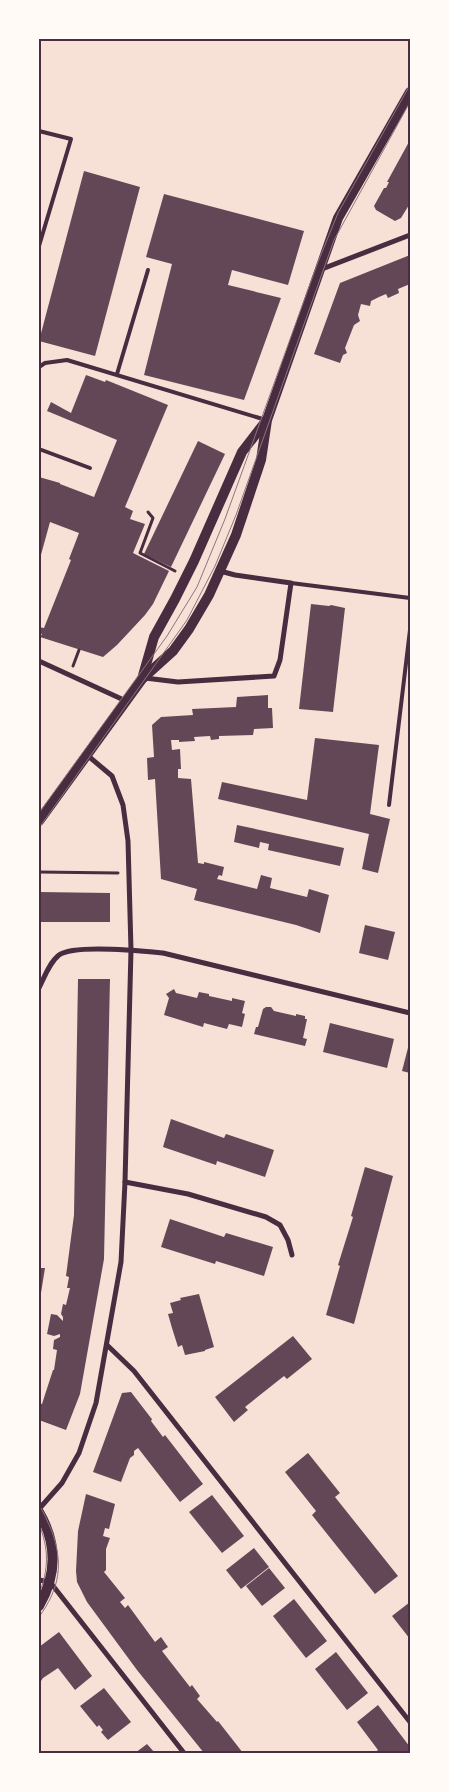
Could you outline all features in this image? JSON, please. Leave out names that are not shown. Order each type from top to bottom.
[{"type":"main road","points":[[39,821],[142,679],[173,651],[199,613],[236,535],[261,460],[266,420],[338,218],[410,92]]},
{"type":"main road","points":[[142,679],[154,637],[194,561],[242,452],[266,420]]},
{"type":"main road","points":[[39,1511],[48,1530],[54,1560],[50,1582],[39,1606]]},
{"type":"street","points":[[319,271],[410,235]]},
{"type":"street","points":[[142,679],[147,677],[178,682],[274,676],[280,660],[291,583],[220,571]]},
{"type":"street","points":[[39,661],[126,701]]},
{"type":"street","points":[[39,1511],[62,1483],[79,1453],[96,1403],[120,1262],[125,1182],[131,950],[128,841],[123,805],[112,776],[87,755]]},
{"type":"street","points":[[39,988],[51,965],[59,955],[70,950],[131,950],[163,953],[410,1014]]},
{"type":"street","points":[[125,1182],[188,1194],[266,1217],[280,1225],[288,1240],[292,1255]]},
{"type":"street","points":[[107,1345],[134,1371],[410,1722]]},
{"type":"street","points":[[39,1580],[50,1582],[184,1753]]},
{"type":"lane","points":[[39,131],[71,139],[39,246]]},
{"type":"lane","points":[[117,374],[148,270]]},
{"type":"lane","points":[[39,367],[45,363],[66,360],[266,420]]},
{"type":"lane","points":[[39,449],[90,468]]},
{"type":"lane","points":[[291,583],[410,598]]},
{"type":"lane","points":[[389,805],[410,630]]},
{"type":"path","points":[[148,512],[153,518],[140,553],[161,564]]},
{"type":"path","points":[[76,658],[79,650]]},
{"type":"path","points":[[39,872],[128,874]]},
{"type":"building","points":[[410,140],[409,205],[401,218],[395,221],[376,210],[374,206],[384,188],[386,188],[389,182],[387,182]]},
{"type":"building","points":[[84,171],[140,187],[95,356],[39,341]]},
{"type":"building","points":[[164,194],[304,231],[288,285],[232,270],[228,285],[281,298],[244,400],[144,375],[172,264],[146,257]]},
{"type":"building","points":[[410,255],[410,284],[398,289],[399,293],[388,298],[386,294],[371,301],[370,306],[361,304],[358,315],[360,321],[354,325],[345,348],[347,353],[343,355],[340,363],[314,354],[340,283]]},
{"type":"building","points":[[86,375],[105,382],[106,380],[168,405],[125,507],[133,511],[130,519],[145,524],[133,553],[169,571],[153,604],[145,615],[103,657],[40,637],[42,634],[39,633],[39,627],[44,628],[71,560],[69,559],[79,533],[50,522],[39,562],[39,477],[60,483],[94,497],[117,440],[47,411],[51,402],[71,413]]},
{"type":"building","points":[[198,441],[225,454],[171,567],[144,554]]},
{"type":"building","points":[[311,604],[345,608],[333,712],[299,709]]},
{"type":"building","points":[[268,695],[268,708],[272,708],[273,728],[254,729],[253,735],[219,736],[219,739],[211,740],[210,736],[194,737],[195,741],[179,742],[179,740],[171,740],[172,750],[180,749],[181,769],[178,769],[178,778],[191,779],[198,863],[204,864],[204,862],[224,867],[222,876],[219,875],[217,879],[257,889],[261,875],[272,878],[270,888],[307,897],[309,889],[329,895],[320,933],[296,925],[194,900],[197,889],[161,879],[155,779],[148,780],[147,758],[154,757],[152,725],[161,717],[193,715],[192,709],[236,707],[237,697]]},
{"type":"building","points":[[315,738],[379,745],[370,814],[390,819],[378,873],[362,869],[369,834],[218,799],[222,782],[307,800]]},
{"type":"building","points":[[237,825],[344,848],[340,866],[268,850],[269,844],[260,842],[259,848],[234,842]]},
{"type":"building","points":[[39,892],[110,893],[110,922],[39,922]]},
{"type":"building","points":[[365,925],[395,932],[388,960],[359,953]]},
{"type":"building","points":[[78,979],[110,979],[104,1259],[80,1394],[66,1430],[39,1420],[39,1403],[42,1404],[54,1370],[57,1350],[53,1349],[54,1340],[60,1337],[60,1334],[54,1336],[47,1334],[51,1314],[57,1315],[63,1321],[61,1314],[63,1304],[66,1305],[70,1288],[67,1288],[69,1277],[66,1276],[74,1215]]},
{"type":"building","points":[[174,989],[176,993],[197,998],[199,992],[232,1001],[232,998],[245,1001],[242,1013],[245,1014],[242,1027],[229,1024],[227,1029],[204,1023],[203,1027],[164,1015],[169,998],[166,994]]},
{"type":"building","points":[[271,1007],[274,1011],[305,1016],[305,1019],[307,1019],[303,1038],[307,1039],[305,1046],[254,1034],[263,1009]]},
{"type":"building","points":[[330,1023],[394,1039],[387,1068],[323,1052]]},
{"type":"building","points":[[410,1040],[410,1073],[402,1071]]},
{"type":"building","points":[[171,1119],[224,1138],[226,1134],[274,1150],[265,1177],[217,1161],[216,1165],[163,1147]]},
{"type":"building","points":[[365,1167],[393,1176],[354,1324],[326,1315]]},
{"type":"building","points":[[170,1219],[224,1237],[226,1233],[273,1247],[264,1276],[216,1261],[215,1264],[161,1247]]},
{"type":"building","points":[[39,1268],[45,1268],[41,1293],[39,1293]]},
{"type":"building","points":[[199,1294],[214,1347],[185,1355],[182,1345],[178,1347],[172,1328],[168,1314],[173,1313],[170,1303],[181,1300],[180,1298]]},
{"type":"building","points":[[293,1336],[312,1359],[287,1379],[284,1376],[245,1407],[248,1410],[234,1422],[215,1397]]},
{"type":"building","points":[[131,1392],[163,1437],[165,1435],[203,1484],[180,1502],[138,1448],[130,1458],[121,1482],[93,1472],[122,1393]]},
{"type":"building","points":[[308,1453],[340,1493],[335,1497],[398,1576],[375,1594],[312,1515],[316,1511],[285,1472]]},
{"type":"building","points":[[86,1494],[115,1504],[109,1529],[105,1528],[103,1536],[110,1538],[106,1549],[106,1570],[104,1572],[125,1598],[120,1602],[125,1608],[128,1605],[155,1642],[161,1637],[168,1647],[162,1651],[190,1687],[192,1685],[200,1696],[197,1699],[218,1721],[243,1753],[204,1753],[137,1670],[87,1602],[77,1582],[76,1571],[78,1531]]},
{"type":"building","points":[[212,1495],[244,1536],[222,1553],[189,1512]]},
{"type":"building","points":[[254,1548],[269,1567],[241,1589],[226,1570]]},
{"type":"building","points":[[269,1568],[285,1588],[262,1606],[246,1586]]},
{"type":"building","points":[[294,1599],[327,1641],[306,1658],[273,1616]]},
{"type":"building","points":[[410,1602],[410,1639],[392,1616]]},
{"type":"building","points":[[59,1632],[92,1676],[75,1690],[58,1668],[43,1678],[39,1684],[39,1647]]},
{"type":"building","points":[[336,1652],[368,1693],[347,1710],[315,1669]]},
{"type":"building","points":[[104,1688],[131,1722],[108,1740],[101,1732],[103,1730],[99,1725],[97,1727],[80,1706]]},
{"type":"building","points":[[378,1705],[410,1747],[410,1753],[374,1753],[378,1750],[357,1722]]},
{"type":"building","points":[[147,1744],[155,1753],[135,1753]]},
{"type":"tram line","points":[[39,813],[167,636],[197,587],[225,519],[318,262],[338,213],[410,85]]},
{"type":"tram line","points":[[39,828],[187,620],[215,566],[236,515],[334,240],[410,102]]},
{"type":"tram line","points":[[39,1505],[51,1529],[58,1553],[58,1575],[52,1596],[39,1617]]},
{"type":"tram line","points":[[39,1524],[46,1551],[45,1576],[39,1594]]}]
